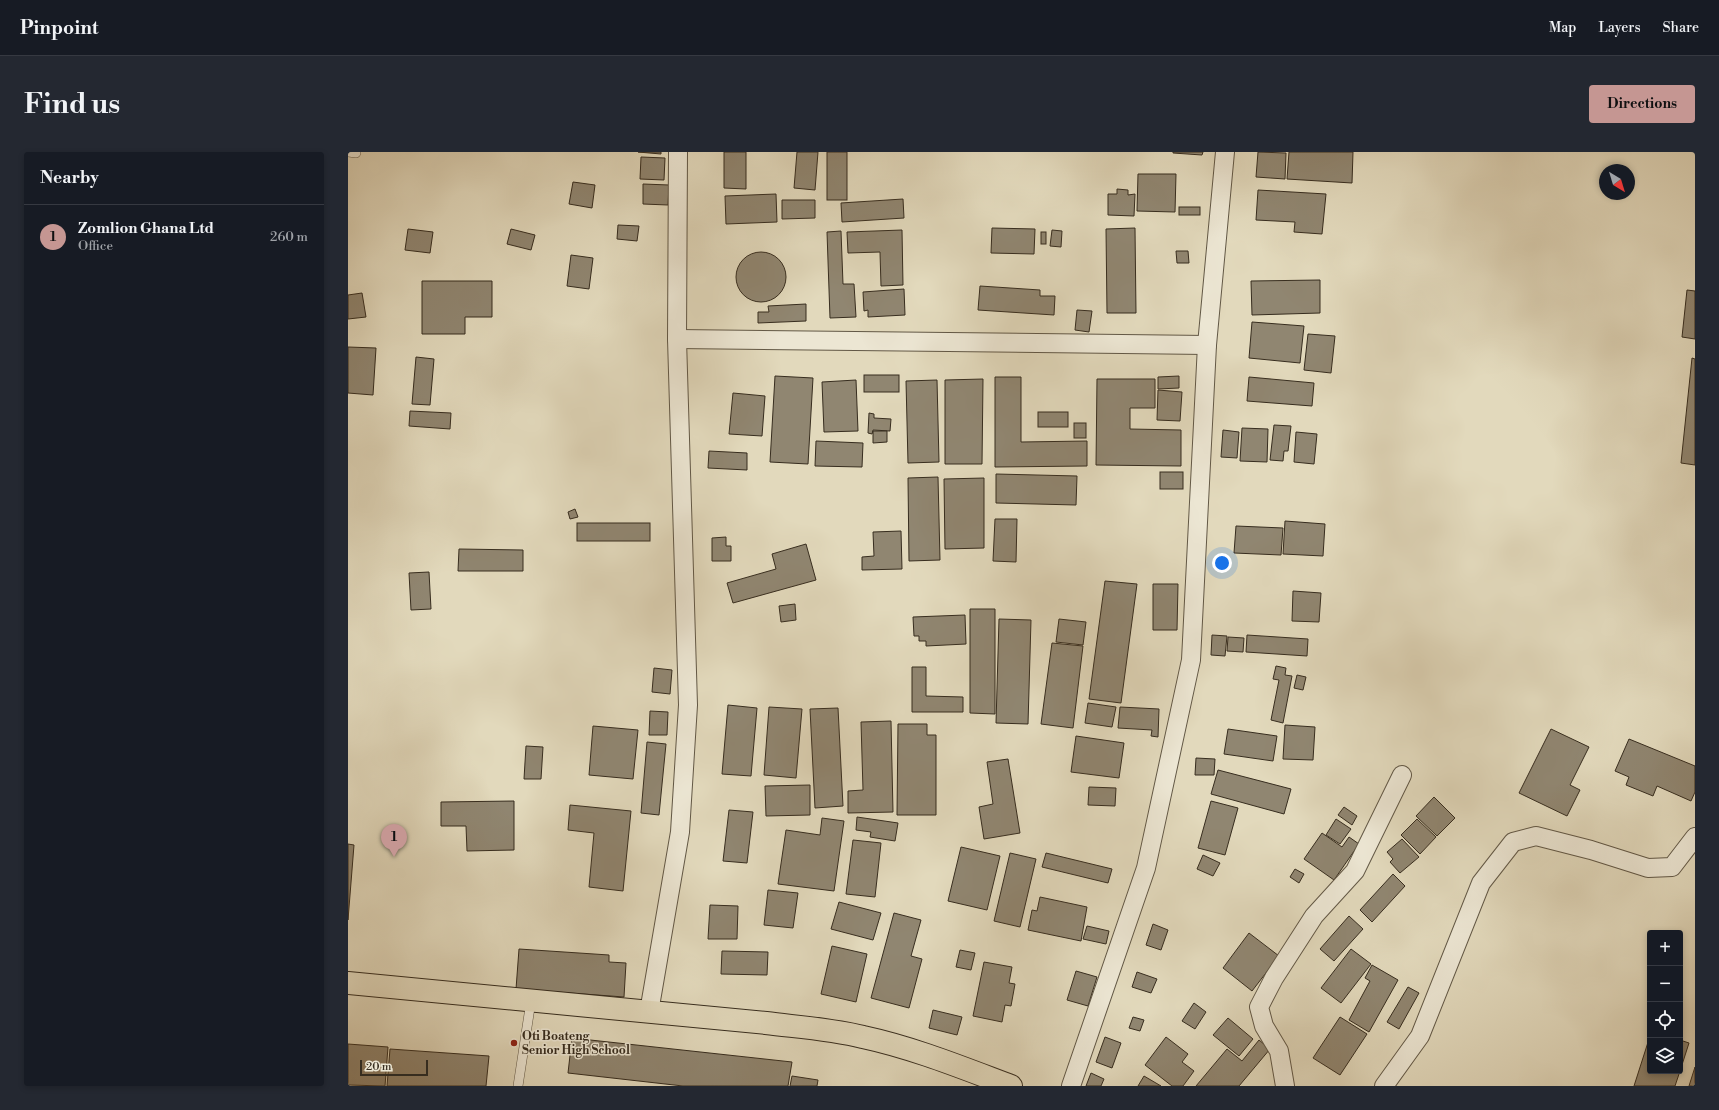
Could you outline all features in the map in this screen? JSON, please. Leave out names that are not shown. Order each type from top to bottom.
[{"type":"main road","points":[[348,983],[766,1023],[863,1036],[933,1057],[1011,1086]]},
{"type":"street","points":[[649,1012],[680,832],[688,705],[677,339],[678,152]]},
{"type":"street","points":[[1071,1086],[1146,868],[1191,660],[1207,345],[1225,152]]},
{"type":"street","points":[[677,339],[1207,345]]},
{"type":"street","points":[[1285,1086],[1279,1051],[1264,1026],[1259,1007],[1274,978],[1314,916],[1355,871],[1402,775]]},
{"type":"street","points":[[1384,1086],[1420,1036],[1481,883],[1513,842],[1536,836],[1591,850],[1648,868],[1672,867],[1695,837]]},
{"type":"lane","points":[[518,1086],[531,1001]]},
{"type":"building","points":[[638,152],[661,152],[661,154]]},
{"type":"building","points":[[724,152],[746,152],[746,189],[724,188]]},
{"type":"building","points":[[797,152],[818,152],[815,190],[794,188]]},
{"type":"building","points":[[827,152],[847,152],[847,200],[827,200]]},
{"type":"building","points":[[1173,152],[1203,152],[1202,155]]},
{"type":"building","points":[[1258,152],[1286,153],[1285,179],[1256,177]]},
{"type":"building","points":[[1289,152],[1353,152],[1352,183],[1287,179]]},
{"type":"building","points":[[641,157],[665,158],[664,180],[640,179]]},
{"type":"building","points":[[1138,174],[1176,174],[1175,212],[1137,211]]},
{"type":"building","points":[[573,182],[595,185],[592,208],[569,204]]},
{"type":"building","points":[[643,184],[669,185],[668,205],[643,204]]},
{"type":"building","points":[[1117,189],[1128,190],[1128,195],[1135,194],[1134,216],[1108,215],[1108,194],[1117,194]]},
{"type":"building","points":[[1258,190],[1326,194],[1322,234],[1294,232],[1295,222],[1256,220]]},
{"type":"building","points":[[776,194],[777,222],[726,224],[725,196]]},
{"type":"building","points":[[903,199],[904,218],[842,222],[841,203]]},
{"type":"building","points":[[782,200],[815,200],[815,218],[782,219]]},
{"type":"building","points":[[1179,207],[1200,207],[1200,215],[1179,215]]},
{"type":"building","points":[[618,225],[639,226],[637,241],[617,239]]},
{"type":"building","points":[[992,228],[1035,229],[1034,254],[991,253]]},
{"type":"building","points":[[1135,228],[1136,313],[1107,313],[1106,229]]},
{"type":"building","points":[[408,229],[433,232],[430,253],[405,250]]},
{"type":"building","points":[[511,229],[535,235],[531,250],[507,244]]},
{"type":"building","points":[[902,230],[903,285],[881,286],[880,252],[848,253],[847,232]]},
{"type":"building","points":[[1052,230],[1062,231],[1061,247],[1050,246]]},
{"type":"building","points":[[841,231],[843,284],[854,284],[856,317],[830,318],[827,232]]},
{"type":"building","points":[[1041,232],[1046,232],[1046,244],[1041,244]]},
{"type":"building","points":[[1176,251],[1188,251],[1189,263],[1177,263]]},
{"type":"building","points":[[761,252],[771,254],[779,259],[784,267],[786,277],[784,287],[779,295],[771,300],[761,302],[751,300],[743,295],[738,287],[736,277],[738,267],[743,259],[751,254]]},
{"type":"building","points":[[571,255],[593,258],[589,289],[567,286]]},
{"type":"building","points":[[1320,280],[1320,313],[1252,315],[1251,281]]},
{"type":"building","points":[[422,281],[492,281],[492,317],[465,317],[465,334],[422,334]]},
{"type":"building","points":[[980,286],[1040,290],[1040,296],[1055,296],[1054,315],[978,310]]},
{"type":"building","points":[[904,289],[905,315],[868,317],[868,310],[864,311],[863,292]]},
{"type":"building","points":[[1687,290],[1695,291],[1695,339],[1682,337]]},
{"type":"building","points":[[362,293],[366,317],[348,319],[348,295]]},
{"type":"building","points":[[806,304],[806,321],[758,323],[758,312],[769,312],[768,306]]},
{"type":"building","points":[[1077,310],[1092,311],[1089,332],[1075,330]]},
{"type":"building","points":[[1252,322],[1304,326],[1300,363],[1249,358]]},
{"type":"building","points":[[1308,334],[1335,336],[1331,373],[1304,370]]},
{"type":"building","points":[[348,347],[376,348],[373,395],[348,393]]},
{"type":"building","points":[[416,357],[434,359],[430,405],[412,404]]},
{"type":"building","points":[[1692,358],[1695,359],[1695,465],[1681,463]]},
{"type":"building","points":[[864,375],[899,375],[899,392],[864,392]]},
{"type":"building","points":[[775,376],[813,378],[808,464],[770,462]]},
{"type":"building","points":[[1179,376],[1179,388],[1158,389],[1158,377]]},
{"type":"building","points":[[995,377],[1021,377],[1021,442],[1087,441],[1087,466],[995,467]]},
{"type":"building","points":[[1249,377],[1314,383],[1312,406],[1247,401]]},
{"type":"building","points":[[983,379],[982,464],[945,464],[945,380]]},
{"type":"building","points":[[1097,379],[1155,379],[1155,408],[1130,408],[1130,429],[1181,430],[1181,466],[1096,465]]},
{"type":"building","points":[[856,380],[858,431],[824,432],[822,382]]},
{"type":"building","points":[[937,380],[939,462],[908,463],[906,381]]},
{"type":"building","points":[[1158,390],[1182,392],[1180,421],[1157,420]]},
{"type":"building","points":[[733,393],[765,396],[762,436],[729,434]]},
{"type":"building","points":[[410,411],[451,413],[450,429],[409,426]]},
{"type":"building","points":[[1038,412],[1068,412],[1068,427],[1038,427]]},
{"type":"building","points":[[869,413],[874,414],[874,418],[891,419],[890,431],[873,430],[872,434],[868,433]]},
{"type":"building","points":[[1074,423],[1086,423],[1086,438],[1074,438]]},
{"type":"building","points":[[1274,425],[1291,426],[1288,451],[1284,451],[1283,461],[1270,460]]},
{"type":"building","points":[[1242,428],[1268,429],[1267,462],[1240,461]]},
{"type":"building","points":[[1223,430],[1239,432],[1237,458],[1221,457]]},
{"type":"building","points":[[873,431],[887,431],[887,442],[873,443]]},
{"type":"building","points":[[1296,432],[1317,434],[1314,464],[1294,462]]},
{"type":"building","points":[[816,441],[863,443],[862,467],[815,466]]},
{"type":"building","points":[[709,451],[747,453],[747,470],[708,468]]},
{"type":"building","points":[[1160,472],[1183,472],[1183,489],[1160,489]]},
{"type":"building","points":[[996,474],[1077,476],[1076,505],[996,503]]},
{"type":"building","points":[[938,477],[940,560],[909,561],[908,478]]},
{"type":"building","points":[[984,478],[984,548],[945,549],[944,479]]},
{"type":"building","points":[[575,509],[578,517],[570,519],[568,512]]},
{"type":"building","points":[[995,519],[1017,519],[1016,562],[993,561]]},
{"type":"building","points":[[1285,521],[1325,524],[1323,556],[1283,554]]},
{"type":"building","points":[[577,523],[650,523],[650,541],[577,541]]},
{"type":"building","points":[[1236,526],[1283,528],[1281,555],[1234,553]]},
{"type":"building","points":[[901,531],[902,569],[862,570],[862,557],[874,556],[873,532]]},
{"type":"building","points":[[726,537],[726,546],[731,546],[731,561],[712,561],[712,538]]},
{"type":"building","points":[[806,544],[816,580],[733,603],[727,583],[776,569],[772,554]]},
{"type":"building","points":[[459,549],[523,550],[523,571],[458,571]]},
{"type":"building","points":[[429,572],[431,609],[411,610],[409,573]]},
{"type":"building","points":[[1105,581],[1137,584],[1121,703],[1089,699]]},
{"type":"building","points":[[1153,584],[1178,584],[1177,630],[1153,630]]},
{"type":"building","points":[[1293,591],[1321,593],[1319,622],[1292,621]]},
{"type":"building","points":[[795,604],[796,620],[781,622],[779,606]]},
{"type":"building","points":[[970,609],[995,609],[995,714],[970,713]]},
{"type":"building","points":[[965,615],[966,644],[926,646],[926,641],[919,641],[919,636],[914,636],[913,617]]},
{"type":"building","points":[[999,619],[1031,620],[1028,724],[996,723]]},
{"type":"building","points":[[1059,619],[1086,622],[1083,645],[1056,642]]},
{"type":"building","points":[[1212,635],[1227,636],[1225,656],[1211,655]]},
{"type":"building","points":[[1247,635],[1308,639],[1307,656],[1246,652]]},
{"type":"building","points":[[1228,637],[1244,638],[1243,652],[1227,651]]},
{"type":"building","points":[[1052,643],[1083,646],[1073,728],[1041,724]]},
{"type":"building","points":[[1276,666],[1286,668],[1285,675],[1292,676],[1283,723],[1271,720],[1279,680],[1273,679]]},
{"type":"building","points":[[912,667],[926,667],[926,696],[963,697],[963,712],[912,712]]},
{"type":"building","points":[[654,668],[672,670],[670,694],[652,692]]},
{"type":"building","points":[[1297,675],[1306,677],[1303,690],[1294,688]]},
{"type":"building","points":[[1088,703],[1116,707],[1112,727],[1085,723]]},
{"type":"building","points":[[728,705],[757,708],[751,776],[722,774]]},
{"type":"building","points":[[769,707],[802,709],[796,778],[764,775]]},
{"type":"building","points":[[1120,707],[1159,709],[1158,737],[1151,736],[1152,730],[1118,728]]},
{"type":"building","points":[[838,708],[843,806],[815,808],[810,709]]},
{"type":"building","points":[[650,711],[668,712],[667,735],[649,735]]},
{"type":"building","points":[[891,721],[893,812],[848,813],[848,791],[863,790],[861,722]]},
{"type":"building","points":[[898,724],[927,724],[927,735],[936,735],[936,815],[897,815]]},
{"type":"building","points":[[1285,725],[1315,727],[1313,760],[1283,759]]},
{"type":"building","points":[[593,726],[638,730],[633,779],[589,775]]},
{"type":"building","points":[[1228,729],[1277,736],[1273,761],[1224,754]]},
{"type":"building","points":[[1551,729],[1589,747],[1570,785],[1580,790],[1567,816],[1519,793]]},
{"type":"building","points":[[1076,736],[1124,743],[1119,778],[1071,772]]},
{"type":"building","points":[[1629,739],[1695,766],[1695,792],[1691,801],[1657,786],[1653,796],[1626,785],[1629,777],[1615,771]]},
{"type":"building","points":[[647,742],[666,744],[659,815],[641,813]]},
{"type":"building","points":[[526,746],[543,747],[541,779],[524,779]]},
{"type":"building","points":[[1196,758],[1215,759],[1214,775],[1195,775]]},
{"type":"building","points":[[1008,759],[1020,833],[984,839],[979,807],[993,804],[987,762]]},
{"type":"building","points":[[1218,770],[1291,789],[1284,814],[1211,794]]},
{"type":"building","points":[[810,785],[810,815],[766,816],[765,786]]},
{"type":"building","points":[[1089,787],[1116,788],[1115,806],[1088,805]]},
{"type":"building","points":[[1434,797],[1455,818],[1437,836],[1416,816]]},
{"type":"building","points":[[514,801],[514,850],[467,851],[466,826],[441,826],[441,802]]},
{"type":"building","points":[[1211,801],[1238,808],[1225,855],[1198,848]]},
{"type":"building","points":[[570,805],[631,811],[623,891],[589,887],[594,833],[568,830]]},
{"type":"building","points":[[1344,807],[1357,816],[1352,825],[1338,815]]},
{"type":"building","points":[[729,810],[753,812],[747,863],[723,861]]},
{"type":"building","points":[[857,817],[898,823],[895,841],[870,837],[871,832],[856,830]]},
{"type":"building","points":[[822,818],[844,821],[834,891],[778,884],[786,830],[820,835]]},
{"type":"building","points":[[1336,819],[1351,829],[1340,844],[1326,835]]},
{"type":"building","points":[[1417,819],[1436,837],[1420,854],[1401,835]]},
{"type":"building","points":[[1322,833],[1342,847],[1349,837],[1359,844],[1334,880],[1304,859]]},
{"type":"building","points":[[1402,839],[1419,857],[1400,873],[1390,862],[1393,859],[1387,852]]},
{"type":"building","points":[[853,840],[881,843],[875,897],[846,894]]},
{"type":"building","points":[[348,844],[354,845],[348,920]]},
{"type":"building","points":[[961,847],[1000,856],[987,910],[948,901]]},
{"type":"building","points":[[1010,853],[1036,859],[1020,927],[994,921]]},
{"type":"building","points":[[1046,853],[1112,869],[1108,883],[1042,867]]},
{"type":"building","points":[[1203,855],[1220,863],[1213,876],[1197,869]]},
{"type":"building","points":[[1295,869],[1304,874],[1299,883],[1290,877]]},
{"type":"building","points":[[1393,874],[1405,886],[1372,922],[1360,910]]},
{"type":"building","points":[[768,890],[798,893],[793,928],[764,925]]},
{"type":"building","points":[[1040,897],[1087,907],[1081,941],[1028,930],[1032,910],[1037,911]]},
{"type":"building","points":[[839,902],[881,913],[873,940],[831,929]]},
{"type":"building","points":[[710,905],[738,906],[737,939],[708,939]]},
{"type":"building","points":[[894,913],[921,920],[911,956],[922,959],[909,1008],[871,998]]},
{"type":"building","points":[[1349,916],[1363,929],[1334,961],[1320,949]]},
{"type":"building","points":[[1153,924],[1168,930],[1161,950],[1146,945]]},
{"type":"building","points":[[1087,926],[1109,931],[1106,944],[1083,939]]},
{"type":"building","points":[[1249,933],[1279,956],[1252,991],[1223,968]]},
{"type":"building","points":[[832,946],[867,954],[856,1002],[821,994]]},
{"type":"building","points":[[519,949],[609,955],[609,962],[626,963],[624,997],[516,989]]},
{"type":"building","points":[[1351,949],[1371,964],[1341,1003],[1321,988]]},
{"type":"building","points":[[960,950],[975,953],[971,970],[956,967]]},
{"type":"building","points":[[722,951],[768,952],[767,975],[721,974]]},
{"type":"building","points":[[984,962],[1012,967],[1009,983],[1015,984],[1011,1006],[1005,1005],[1002,1022],[973,1016]]},
{"type":"building","points":[[1372,965],[1398,980],[1369,1032],[1349,1020],[1370,981],[1365,978]]},
{"type":"building","points":[[1076,971],[1097,977],[1088,1006],[1067,1000]]},
{"type":"building","points":[[1137,972],[1157,979],[1151,993],[1132,987]]},
{"type":"building","points":[[1408,987],[1419,993],[1399,1029],[1387,1022]]},
{"type":"building","points":[[1194,1003],[1206,1012],[1195,1029],[1182,1021]]},
{"type":"building","points":[[933,1010],[962,1017],[957,1035],[929,1028]]},
{"type":"building","points":[[1133,1017],[1144,1020],[1140,1031],[1129,1028]]},
{"type":"building","points":[[1340,1017],[1367,1034],[1340,1075],[1313,1058]]},
{"type":"building","points":[[1228,1018],[1253,1039],[1239,1056],[1213,1035]]},
{"type":"building","points":[[1105,1037],[1121,1043],[1112,1068],[1096,1062]]},
{"type":"building","points":[[1166,1037],[1188,1054],[1182,1062],[1194,1071],[1183,1086],[1172,1086],[1145,1065]]},
{"type":"building","points":[[572,1038],[792,1062],[788,1086],[683,1086],[568,1073]]},
{"type":"building","points":[[1259,1040],[1270,1049],[1239,1086],[1196,1086],[1227,1049],[1242,1061]]},
{"type":"building","points":[[1683,1041],[1689,1043],[1683,1062]]},
{"type":"building","points":[[348,1044],[388,1047],[385,1086],[348,1085]]},
{"type":"building","points":[[1647,1045],[1647,1074],[1679,1074],[1675,1086],[1634,1086]]},
{"type":"building","points":[[390,1049],[489,1056],[486,1086],[387,1086]]},
{"type":"building","points":[[1695,1067],[1695,1086],[1689,1086]]},
{"type":"building","points":[[1091,1073],[1104,1079],[1101,1086],[1086,1086]]},
{"type":"building","points":[[792,1076],[818,1080],[817,1086],[790,1086]]},
{"type":"building","points":[[1144,1076],[1161,1086],[1138,1086]]},
{"type":"place","name":"Zomlion Ghana Ltd","points":[[394,857]]},
{"type":"place","name":"Oti Boateng Senior High School","points":[[514,1043]]}]
